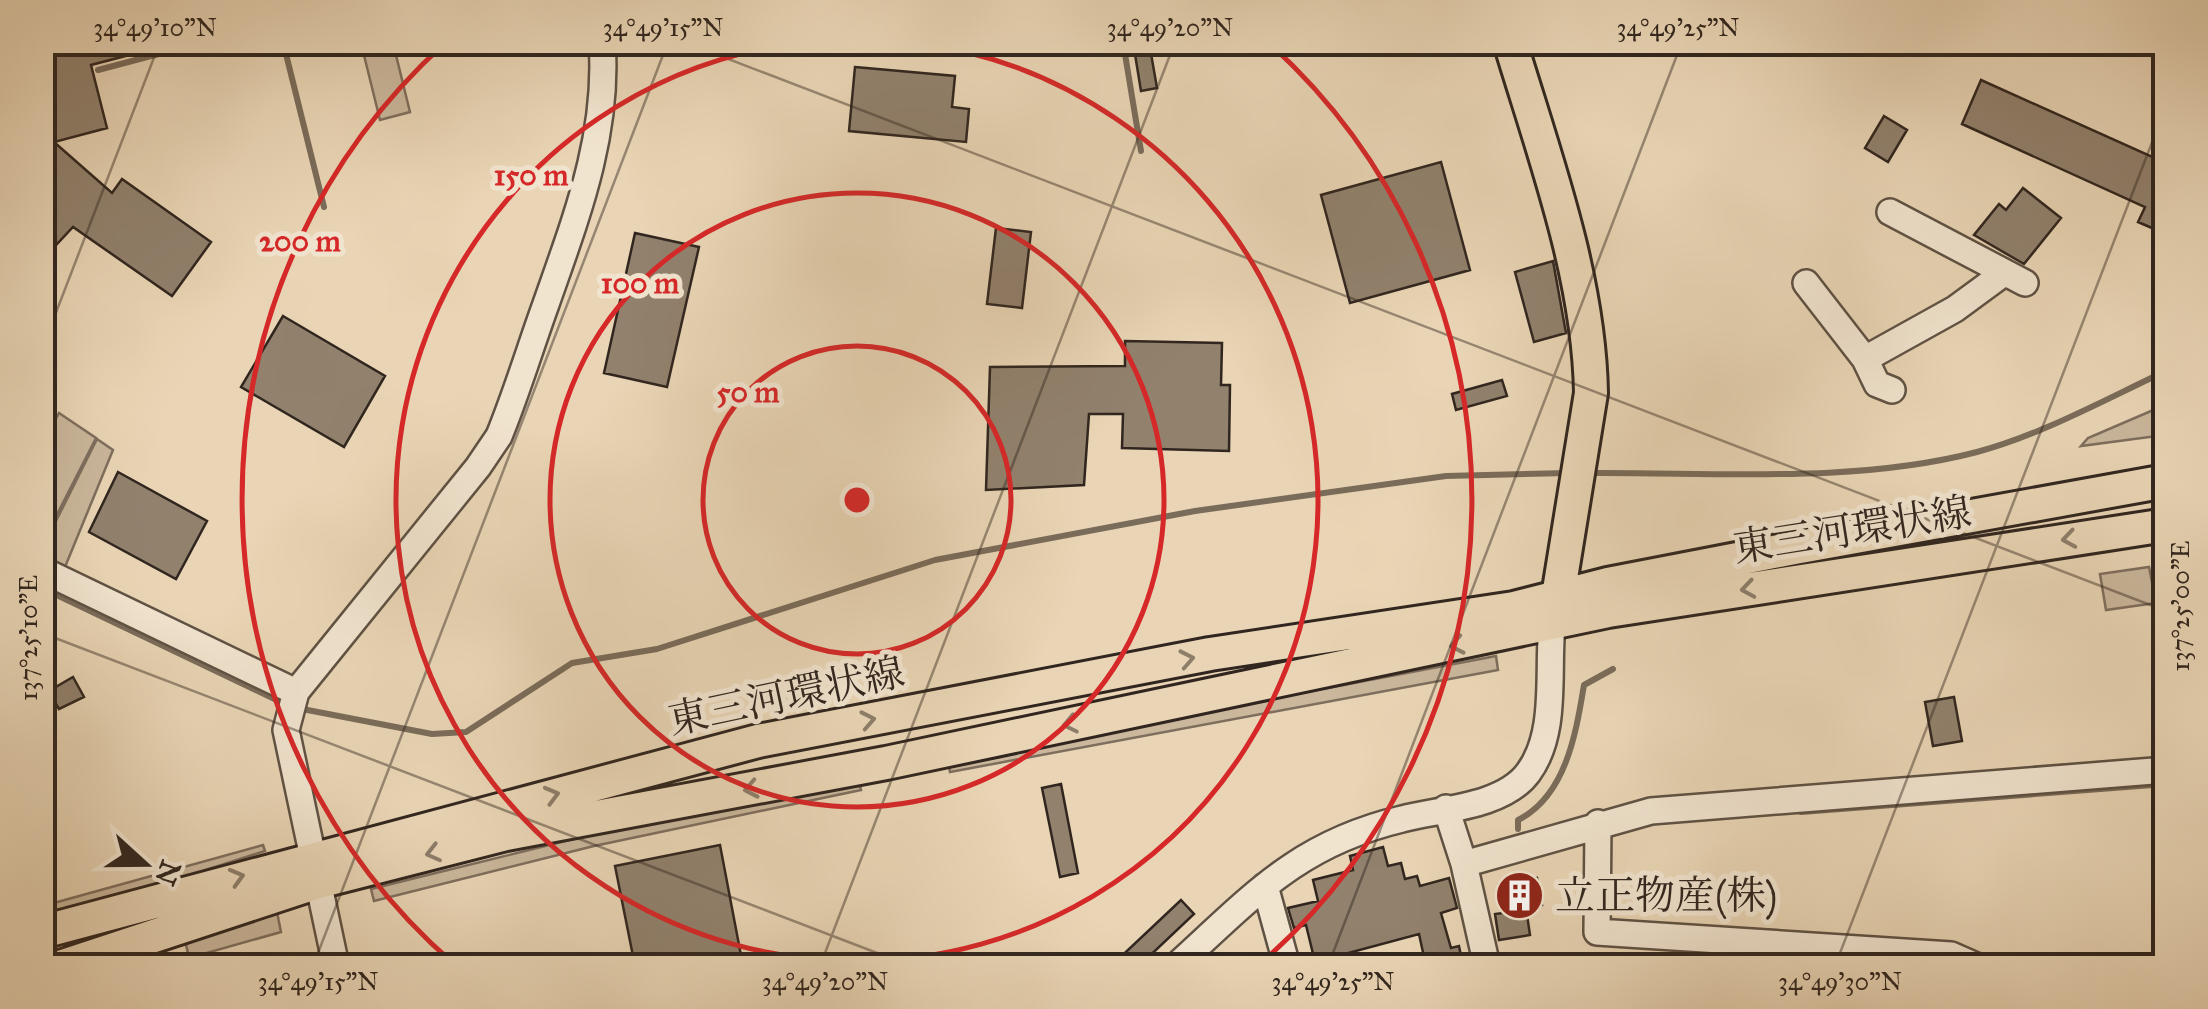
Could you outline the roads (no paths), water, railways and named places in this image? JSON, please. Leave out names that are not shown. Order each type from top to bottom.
[{"type":"main road","points":[[1510,42],[1585,308],[1592,393],[1556,610]]},
{"type":"main road","name":"東三河環状線","points":[[42,932],[316,869],[886,763],[1556,610],[1814,544],[2166,481]]},
{"type":"main road","name":"東三河環状線","points":[[63,966],[316,869],[758,741],[1210,654],[1514,608],[1608,611],[2166,525]]},
{"type":"street","points":[[336,966],[286,730],[292,704],[499,436],[578,213],[596,148],[605,83],[602,42]]},
{"type":"street","points":[[1866,358],[2014,278],[1890,212]]},
{"type":"street","points":[[1806,282],[1866,358],[1876,384],[1892,390]]},
{"type":"street","points":[[42,570],[292,704]]},
{"type":"street","points":[[1176,966],[1265,886],[1325,843],[1513,787],[1536,761],[1548,722],[1556,610]]},
{"type":"street","points":[[1464,864],[1650,811],[2166,770]]},
{"type":"street","points":[[1446,808],[1464,864],[1487,966]]},
{"type":"street","points":[[1598,823],[1597,932],[1735,954],[1950,955],[1976,966]]},
{"type":"street","points":[[1265,886],[1286,966]]},
{"type":"waterway","points":[[98,70],[204,42]]},
{"type":"waterway","points":[[283,42],[324,207]]},
{"type":"waterway","points":[[1123,42],[1141,151]]},
{"type":"waterway","points":[[1590,473],[1785,474],[1882,469],[1930,462],[2025,436],[2166,371]]},
{"type":"waterway","points":[[297,708],[432,734],[466,732],[572,663],[657,649],[935,560],[1195,511],[1446,476],[1568,473]]},
{"type":"waterway","points":[[42,588],[285,704]]},
{"type":"waterway","points":[[1518,829],[1518,820],[1547,796],[1558,779],[1572,742],[1584,685],[1613,669]]},
{"type":"waterway","points":[[1801,812],[2166,784]]},
{"type":"place","name":"立正物産(株)","points":[[1520,895]]}]
